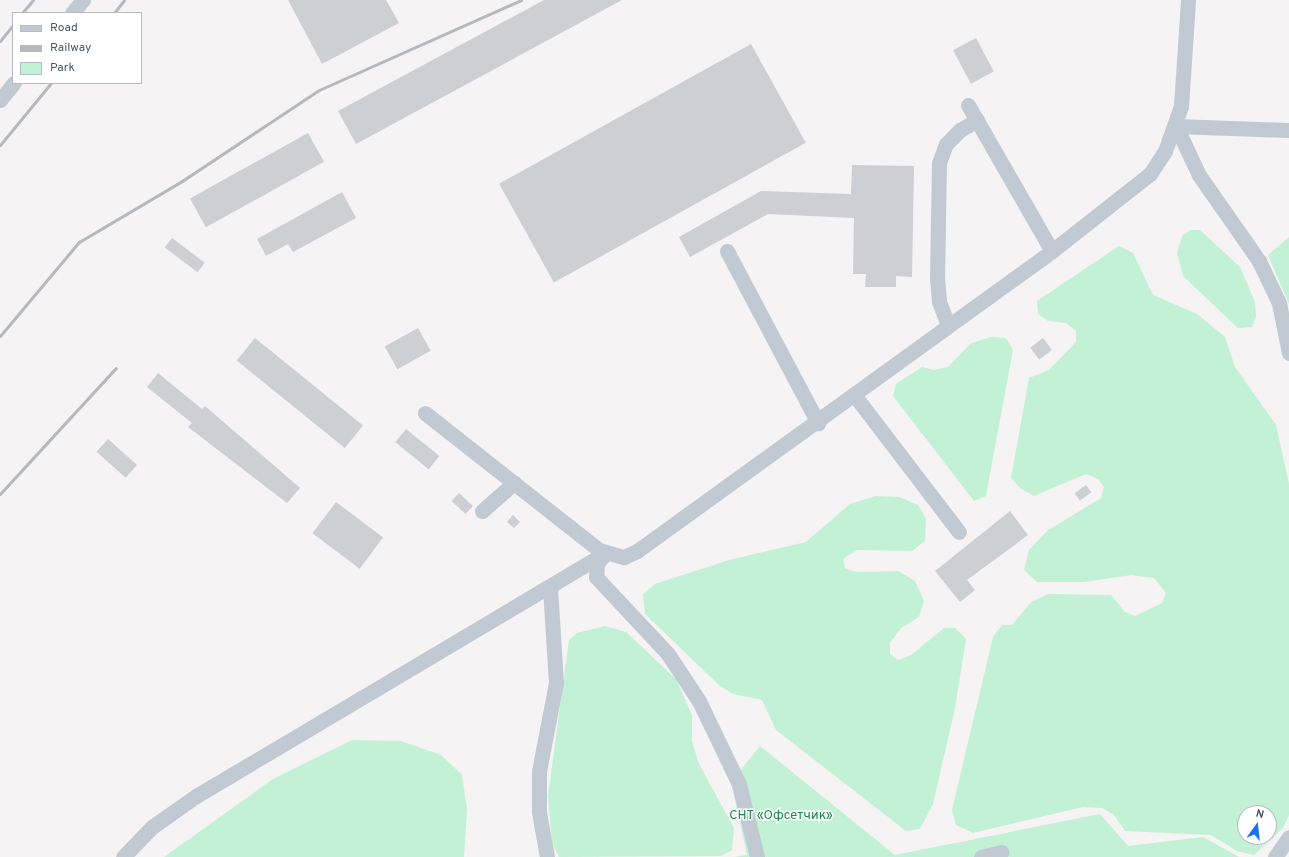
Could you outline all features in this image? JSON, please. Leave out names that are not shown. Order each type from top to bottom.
[{"type":"street","points":[[73,12],[83,0]]},
{"type":"street","points":[[425,413],[605,553],[624,557],[637,552],[855,396],[948,325],[1052,250],[1150,174],[1176,126],[1182,99],[1188,0]]},
{"type":"street","points":[[0,100],[13,84]]},
{"type":"street","points":[[968,105],[1052,250]]},
{"type":"street","points":[[948,325],[939,301],[937,278],[939,163],[946,144],[960,130],[977,120]]},
{"type":"street","points":[[1176,126],[1289,130]]},
{"type":"street","points":[[1176,126],[1199,175],[1259,261],[1284,301],[1289,353]]},
{"type":"street","points":[[727,251],[818,423]]},
{"type":"street","points":[[855,396],[959,532]]},
{"type":"street","points":[[482,511],[514,483]]},
{"type":"street","points":[[123,857],[152,827],[196,796],[605,553]]},
{"type":"street","points":[[605,553],[597,564],[596,577],[668,654],[699,701],[739,784],[757,857]]},
{"type":"street","points":[[548,857],[539,812],[539,771],[556,683],[550,587]]},
{"type":"street","points":[[1275,857],[1289,837]]},
{"type":"street","points":[[981,857],[1001,852]]},
{"type":"green space","points":[[1190,230],[1200,230],[1240,267],[1255,302],[1256,317],[1252,327],[1238,328],[1183,276],[1177,253],[1182,236]]},
{"type":"green space","points":[[1289,237],[1289,304],[1268,255]]},
{"type":"green space","points":[[1119,246],[1133,253],[1153,295],[1197,314],[1225,337],[1235,367],[1276,425],[1289,484],[1289,815],[1283,828],[1277,834],[1277,805],[1237,805],[1237,845],[1265,845],[1254,855],[1237,851],[1211,835],[1125,831],[1114,815],[1102,808],[1083,807],[973,833],[956,825],[952,810],[993,637],[1002,625],[1012,625],[1031,602],[1048,594],[1111,595],[1125,612],[1135,616],[1162,603],[1166,593],[1154,578],[1131,575],[1084,582],[1037,582],[1024,570],[1029,550],[1048,530],[1101,498],[1104,487],[1098,479],[1086,474],[1034,496],[1020,488],[1011,478],[1029,378],[1049,370],[1076,342],[1076,331],[1066,323],[1048,321],[1038,314],[1037,301]]},
{"type":"green space","points":[[991,337],[1006,338],[1013,350],[986,496],[974,501],[893,396],[896,384],[922,367],[934,370],[948,367],[971,343]]},
{"type":"green space","points":[[876,496],[899,497],[918,505],[926,519],[925,541],[912,551],[857,550],[843,559],[845,568],[856,572],[898,571],[915,581],[924,601],[919,617],[901,628],[890,643],[890,654],[898,660],[911,655],[944,628],[955,628],[966,639],[955,708],[933,804],[920,829],[906,831],[776,730],[762,700],[733,694],[720,686],[645,614],[643,594],[655,584],[729,560],[806,542],[850,504]]},
{"type":"green space","points":[[605,626],[626,632],[676,679],[692,715],[692,741],[699,764],[734,828],[732,850],[721,856],[559,857],[552,843],[548,796],[569,640],[577,633]]},
{"type":"green space","points":[[352,740],[401,741],[441,755],[462,775],[467,809],[464,857],[164,857],[273,779]]},
{"type":"green space","name":"СНТ «Офсетчик»","points":[[760,746],[895,855],[1100,814],[1128,846],[1203,837],[1239,857],[734,857],[747,855],[731,782]]},
{"type":"building","points":[[288,0],[386,0],[399,23],[322,64]]},
{"type":"building","points":[[544,0],[622,0],[356,144],[338,111]]},
{"type":"building","points":[[976,38],[994,72],[971,84],[953,50]]},
{"type":"building","points":[[751,44],[806,143],[554,282],[499,184]]},
{"type":"building","points":[[308,133],[324,162],[206,227],[190,198]]},
{"type":"building","points":[[852,165],[914,166],[912,277],[896,276],[896,287],[865,287],[866,274],[853,274],[854,218],[768,214],[690,257],[679,237],[761,191],[851,194]]},
{"type":"building","points":[[342,192],[356,218],[293,252],[288,244],[266,256],[257,239]]},
{"type":"building","points":[[172,238],[205,263],[198,272],[165,248]]},
{"type":"building","points":[[418,328],[431,351],[397,369],[385,346]]},
{"type":"building","points":[[255,338],[363,425],[345,448],[237,361]]},
{"type":"building","points":[[1043,338],[1052,350],[1039,360],[1030,348]]},
{"type":"building","points":[[158,373],[202,409],[205,406],[300,488],[287,503],[188,427],[192,423],[147,387]]},
{"type":"building","points":[[406,429],[439,456],[429,469],[395,442]]},
{"type":"building","points":[[108,439],[137,465],[126,478],[97,452]]},
{"type":"building","points":[[1086,485],[1091,492],[1080,501],[1075,493]]},
{"type":"building","points":[[459,493],[473,506],[465,514],[451,501]]},
{"type":"building","points":[[336,502],[383,538],[360,569],[313,533]]},
{"type":"building","points":[[1010,511],[1028,535],[967,580],[975,590],[960,602],[935,571]]},
{"type":"building","points":[[513,515],[520,522],[514,528],[507,522]]},
{"type":"railway","points":[[23,12],[33,0]]},
{"type":"railway","points":[[115,12],[124,0]]},
{"type":"railway","points":[[0,336],[79,242],[182,181],[319,90],[521,0]]},
{"type":"railway","points":[[0,41],[12,26]]},
{"type":"railway","points":[[0,145],[50,84]]},
{"type":"railway","points":[[0,494],[116,368]]}]
